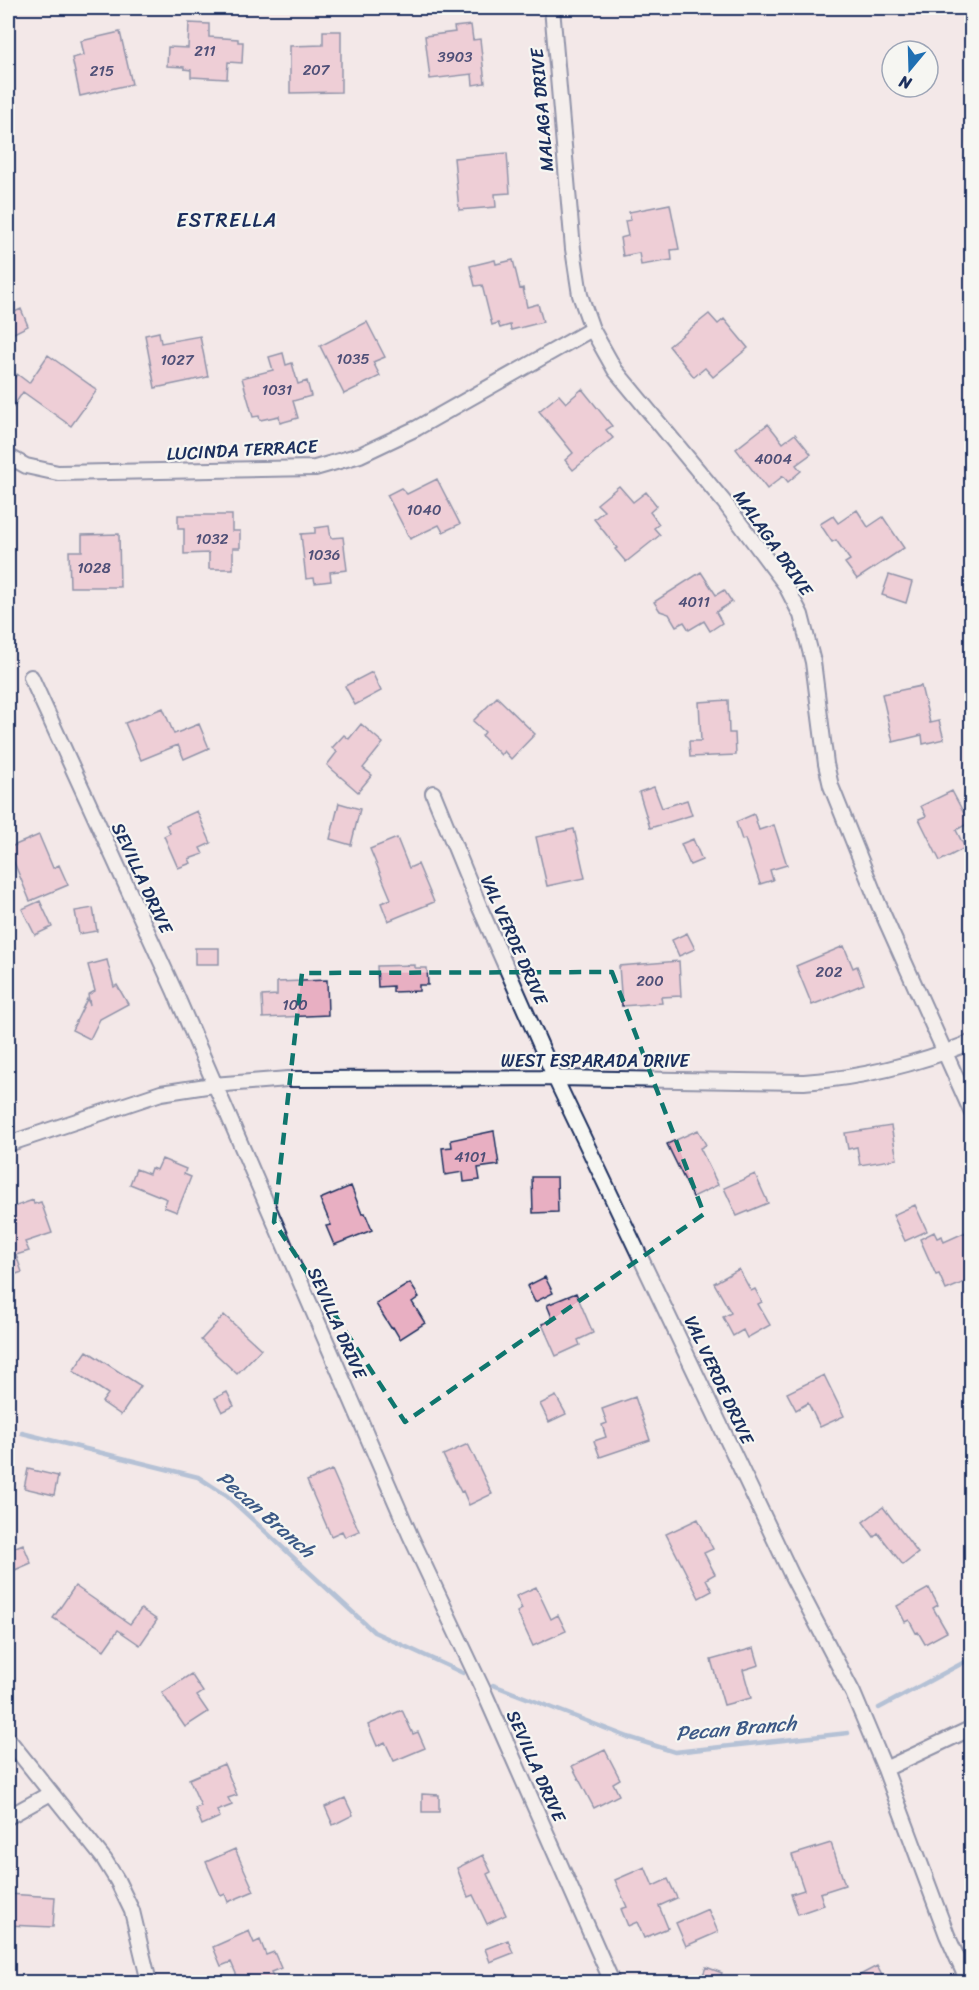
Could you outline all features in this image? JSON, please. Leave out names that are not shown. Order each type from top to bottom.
[{"type":"street","name":"MALAGA DRIVE","points":[[552,8],[573,249],[580,295],[592,329],[615,370],[724,502],[785,584],[801,615],[813,663],[831,786],[878,903],[972,1113]]},
{"type":"street","name":"LUCINDA TERRACE","points":[[8,456],[26,466],[58,473],[315,468],[360,455],[417,428],[482,389],[534,364],[592,329]]},
{"type":"street","name":"SEVILLA DRIVE","points":[[31,677],[174,990],[213,1085],[410,1535],[484,1692],[612,1983]]},
{"type":"street","name":"VAL VERDE DRIVE","points":[[433,794],[480,908],[555,1078],[792,1576],[853,1693],[885,1768],[947,1935],[968,1983]]},
{"type":"street","name":"WEST ESPARADA DRIVE","points":[[8,1144],[160,1093],[213,1085],[288,1079],[555,1078],[815,1081],[870,1074],[920,1062],[972,1042]]},
{"type":"street","points":[[885,1768],[972,1728]]},
{"type":"street","points":[[8,1739],[104,1859],[117,1880],[132,1911],[149,1983]]},
{"type":"street","points":[[8,1816],[51,1793]]},
{"type":"highlighted area","points":[[612,972],[704,1214],[405,1422],[274,1222],[302,973]]},
{"type":"building","points":[[189,23],[209,24],[209,37],[238,39],[238,42],[243,42],[242,63],[228,62],[227,79],[191,77],[191,70],[184,69],[184,67],[167,66],[168,47],[188,48]]},
{"type":"building","points":[[471,25],[473,40],[480,39],[485,83],[473,85],[472,74],[430,79],[425,36],[455,32],[454,27]]},
{"type":"building","points":[[323,31],[341,31],[341,92],[290,93],[290,46],[323,45]]},
{"type":"building","points":[[120,32],[132,84],[80,96],[72,58],[84,55],[81,41]]},
{"type":"building","points":[[507,153],[510,193],[495,194],[496,207],[459,210],[454,158]]},
{"type":"building","points":[[670,204],[679,249],[671,250],[672,260],[641,265],[639,253],[623,256],[620,238],[628,236],[625,221],[631,220],[629,212]]},
{"type":"building","points":[[495,260],[496,264],[513,260],[527,307],[538,304],[543,322],[511,330],[510,325],[500,328],[498,323],[492,325],[482,285],[475,286],[470,266]]},
{"type":"building","points":[[21,309],[28,326],[8,336],[8,315]]},
{"type":"building","points":[[709,314],[718,324],[724,319],[748,348],[713,377],[705,368],[694,377],[669,346]]},
{"type":"building","points":[[367,322],[385,357],[373,362],[380,376],[344,394],[320,346]]},
{"type":"building","points":[[159,332],[161,343],[200,336],[208,377],[155,388],[145,335]]},
{"type":"building","points":[[283,353],[286,365],[292,363],[298,384],[307,381],[311,396],[293,401],[298,418],[280,423],[279,416],[260,420],[259,416],[253,417],[242,378],[273,370],[269,357]]},
{"type":"building","points":[[48,355],[97,390],[71,426],[23,392],[8,414],[8,387],[17,374],[29,383]]},
{"type":"building","points":[[582,389],[612,426],[606,430],[613,438],[573,470],[565,460],[573,453],[539,411],[559,395],[566,403]]},
{"type":"building","points":[[768,424],[783,443],[795,434],[811,454],[796,465],[801,471],[788,482],[783,476],[767,489],[736,449]]},
{"type":"building","points":[[437,479],[460,524],[443,532],[439,525],[410,539],[387,495],[401,488],[407,494]]},
{"type":"building","points":[[619,486],[633,502],[646,492],[657,506],[650,512],[659,524],[654,528],[660,535],[626,562],[594,519],[604,511],[597,504]]},
{"type":"building","points":[[857,510],[868,527],[883,517],[904,548],[857,579],[845,563],[850,560],[836,540],[832,542],[820,524],[833,516],[838,523]]},
{"type":"building","points":[[178,515],[232,515],[232,531],[240,531],[240,548],[233,548],[233,569],[209,569],[209,553],[184,554],[184,529],[178,529]]},
{"type":"building","points":[[329,526],[331,538],[343,537],[347,570],[330,572],[331,581],[315,583],[314,578],[306,579],[301,534],[315,533],[315,528]]},
{"type":"building","points":[[119,534],[120,587],[70,587],[69,551],[82,551],[82,535]]},
{"type":"building","points":[[701,572],[716,595],[724,590],[732,602],[716,612],[722,623],[710,631],[704,621],[689,630],[684,622],[676,626],[669,614],[660,611],[654,602]]},
{"type":"building","points":[[889,575],[912,582],[906,603],[882,595]]},
{"type":"building","points":[[372,672],[381,691],[355,705],[345,686]]},
{"type":"building","points":[[921,686],[930,723],[939,721],[944,739],[923,744],[922,735],[893,742],[882,694]]},
{"type":"building","points":[[497,697],[535,734],[511,759],[504,751],[501,755],[482,736],[485,732],[473,721]]},
{"type":"building","points":[[728,700],[729,733],[735,733],[736,755],[690,757],[689,741],[701,741],[699,702]]},
{"type":"building","points":[[163,708],[174,734],[199,724],[209,748],[184,759],[178,745],[141,760],[125,723]]},
{"type":"building","points":[[361,724],[383,743],[363,768],[372,775],[358,792],[327,765],[337,752],[332,748],[344,735],[349,739]]},
{"type":"building","points":[[654,787],[662,808],[687,800],[692,815],[650,828],[639,792]]},
{"type":"building","points":[[952,791],[969,823],[956,830],[965,848],[940,861],[919,819],[926,816],[921,806]]},
{"type":"building","points":[[339,803],[360,809],[351,845],[330,839]]},
{"type":"building","points":[[197,811],[211,843],[200,848],[203,854],[189,859],[191,863],[178,868],[164,836],[170,833],[166,825]]},
{"type":"building","points":[[754,814],[759,830],[774,825],[787,865],[770,870],[773,880],[760,884],[745,839],[742,840],[736,822]]},
{"type":"building","points":[[574,829],[585,878],[547,886],[536,837]]},
{"type":"building","points":[[39,835],[53,868],[59,865],[68,885],[30,901],[8,848]]},
{"type":"building","points":[[397,838],[409,868],[418,864],[434,902],[388,921],[381,903],[391,899],[370,849]]},
{"type":"building","points":[[693,839],[702,860],[690,865],[681,844]]},
{"type":"building","points":[[40,901],[52,927],[35,935],[22,909]]},
{"type":"building","points":[[93,908],[97,931],[79,934],[75,911]]},
{"type":"building","points":[[687,933],[695,949],[679,956],[672,940]]},
{"type":"building","points":[[844,946],[853,968],[857,966],[864,984],[812,1005],[796,966]]},
{"type":"building","points":[[195,948],[219,948],[219,964],[195,964]]},
{"type":"building","points":[[107,960],[114,987],[117,985],[128,1004],[100,1019],[90,1039],[72,1030],[87,999],[90,1005],[88,995],[95,991],[88,965]]},
{"type":"building","points":[[679,961],[681,996],[661,997],[662,1003],[622,1006],[619,966]]},
{"type":"building","points":[[415,965],[415,968],[427,968],[428,985],[419,985],[419,991],[393,992],[393,986],[378,987],[377,966]]},
{"type":"building","points":[[327,980],[328,1015],[263,1018],[262,996],[277,995],[277,982]]},
{"type":"building","points":[[891,1126],[897,1159],[860,1165],[857,1147],[848,1149],[845,1133]]},
{"type":"building","points":[[698,1130],[706,1145],[700,1148],[718,1185],[693,1197],[667,1144]]},
{"type":"building","points":[[494,1131],[499,1165],[478,1168],[480,1180],[464,1182],[463,1172],[445,1175],[442,1148],[452,1147],[451,1140]]},
{"type":"building","points":[[162,1159],[186,1169],[184,1174],[191,1177],[177,1212],[164,1207],[167,1199],[130,1184],[136,1169],[149,1174],[151,1168],[157,1170]]},
{"type":"building","points":[[755,1174],[768,1203],[737,1216],[724,1188]]},
{"type":"building","points":[[532,1177],[557,1177],[558,1212],[533,1213]]},
{"type":"building","points":[[351,1186],[362,1214],[365,1213],[372,1230],[334,1245],[326,1226],[331,1225],[320,1199]]},
{"type":"building","points":[[33,1200],[34,1204],[41,1202],[52,1233],[25,1242],[29,1251],[16,1255],[22,1272],[8,1277],[8,1209]]},
{"type":"building","points":[[915,1205],[927,1231],[905,1241],[893,1215]]},
{"type":"building","points":[[934,1232],[937,1238],[942,1236],[944,1242],[966,1232],[972,1243],[972,1279],[946,1290],[939,1274],[936,1275],[920,1239]]},
{"type":"building","points":[[739,1269],[751,1291],[755,1289],[762,1302],[758,1304],[770,1325],[747,1338],[743,1330],[733,1336],[723,1317],[731,1313],[714,1283]]},
{"type":"building","points":[[545,1277],[553,1293],[535,1302],[527,1286]]},
{"type":"building","points":[[410,1283],[419,1297],[412,1302],[425,1323],[400,1339],[376,1304]]},
{"type":"building","points":[[576,1293],[593,1333],[578,1340],[580,1345],[556,1356],[542,1324],[553,1320],[547,1305]]},
{"type":"building","points":[[224,1315],[261,1349],[237,1374],[201,1340]]},
{"type":"building","points":[[87,1351],[141,1386],[121,1415],[102,1402],[108,1394],[73,1371]]},
{"type":"building","points":[[824,1375],[844,1416],[820,1427],[808,1403],[796,1410],[787,1393]]},
{"type":"building","points":[[227,1392],[234,1406],[222,1412],[215,1398]]},
{"type":"building","points":[[556,1396],[566,1414],[549,1422],[540,1404]]},
{"type":"building","points":[[635,1397],[650,1440],[600,1457],[594,1441],[606,1437],[602,1425],[607,1423],[602,1409]]},
{"type":"building","points":[[468,1444],[492,1494],[469,1505],[443,1455]]},
{"type":"building","points":[[28,1469],[58,1476],[54,1495],[24,1488]]},
{"type":"building","points":[[332,1470],[359,1531],[345,1537],[342,1531],[331,1536],[307,1481]]},
{"type":"building","points":[[883,1507],[918,1553],[903,1565],[878,1533],[874,1537],[863,1522]]},
{"type":"building","points":[[698,1519],[713,1549],[704,1553],[715,1574],[706,1579],[712,1591],[699,1598],[666,1534]]},
{"type":"building","points":[[23,1544],[31,1563],[8,1573],[8,1550]]},
{"type":"building","points":[[75,1586],[130,1624],[141,1609],[157,1620],[140,1645],[118,1630],[104,1650],[53,1618]]},
{"type":"building","points":[[536,1587],[551,1619],[558,1615],[566,1631],[533,1646],[517,1612],[522,1609],[516,1596]]},
{"type":"building","points":[[929,1588],[938,1605],[933,1608],[947,1632],[925,1644],[909,1620],[905,1622],[897,1606]]},
{"type":"building","points":[[754,1648],[759,1665],[743,1670],[751,1698],[724,1705],[711,1660]]},
{"type":"building","points":[[191,1674],[203,1692],[197,1696],[208,1712],[185,1727],[162,1693]]},
{"type":"building","points":[[402,1710],[413,1734],[418,1732],[425,1748],[394,1761],[385,1742],[377,1746],[368,1725]]},
{"type":"building","points":[[605,1750],[620,1779],[613,1783],[619,1795],[594,1808],[572,1766]]},
{"type":"building","points":[[224,1764],[237,1795],[228,1798],[232,1805],[217,1811],[220,1817],[202,1825],[195,1808],[201,1806],[189,1779]]},
{"type":"building","points":[[422,1794],[439,1795],[439,1812],[422,1812]]},
{"type":"building","points":[[345,1798],[353,1815],[333,1825],[325,1807]]},
{"type":"building","points":[[831,1843],[845,1885],[820,1893],[824,1905],[798,1914],[791,1894],[804,1890],[792,1855]]},
{"type":"building","points":[[235,1849],[254,1891],[228,1902],[225,1894],[221,1896],[206,1862]]},
{"type":"building","points":[[483,1855],[491,1872],[487,1874],[506,1915],[487,1924],[473,1895],[468,1897],[457,1868]]},
{"type":"building","points":[[645,1867],[653,1886],[668,1879],[677,1898],[659,1906],[668,1928],[644,1938],[637,1922],[628,1926],[621,1909],[627,1907],[615,1880]]},
{"type":"building","points":[[8,1894],[55,1897],[53,1927],[8,1925]]},
{"type":"building","points":[[708,1909],[718,1932],[686,1946],[676,1923]]},
{"type":"building","points":[[249,1931],[254,1943],[260,1940],[266,1955],[274,1952],[281,1968],[271,1972],[276,1983],[240,1983],[231,1962],[221,1966],[213,1947]]},
{"type":"building","points":[[508,1940],[513,1953],[490,1962],[485,1949]]},
{"type":"building","points":[[877,1966],[886,1983],[845,1983]]},
{"type":"building","points":[[706,1967],[722,1973],[718,1983],[700,1983]]},
{"type":"waterway","name":"Pecan Branch","points":[[22,1433],[198,1477],[227,1496],[374,1632],[463,1673]]},
{"type":"waterway","name":"Pecan Branch","points":[[879,1708],[972,1658]]},
{"type":"waterway","name":"Pecan Branch","points":[[493,1685],[628,1737],[675,1752],[848,1733]]},
{"type":"district","name":"ESTRELLA","points":[[227,220]]}]
